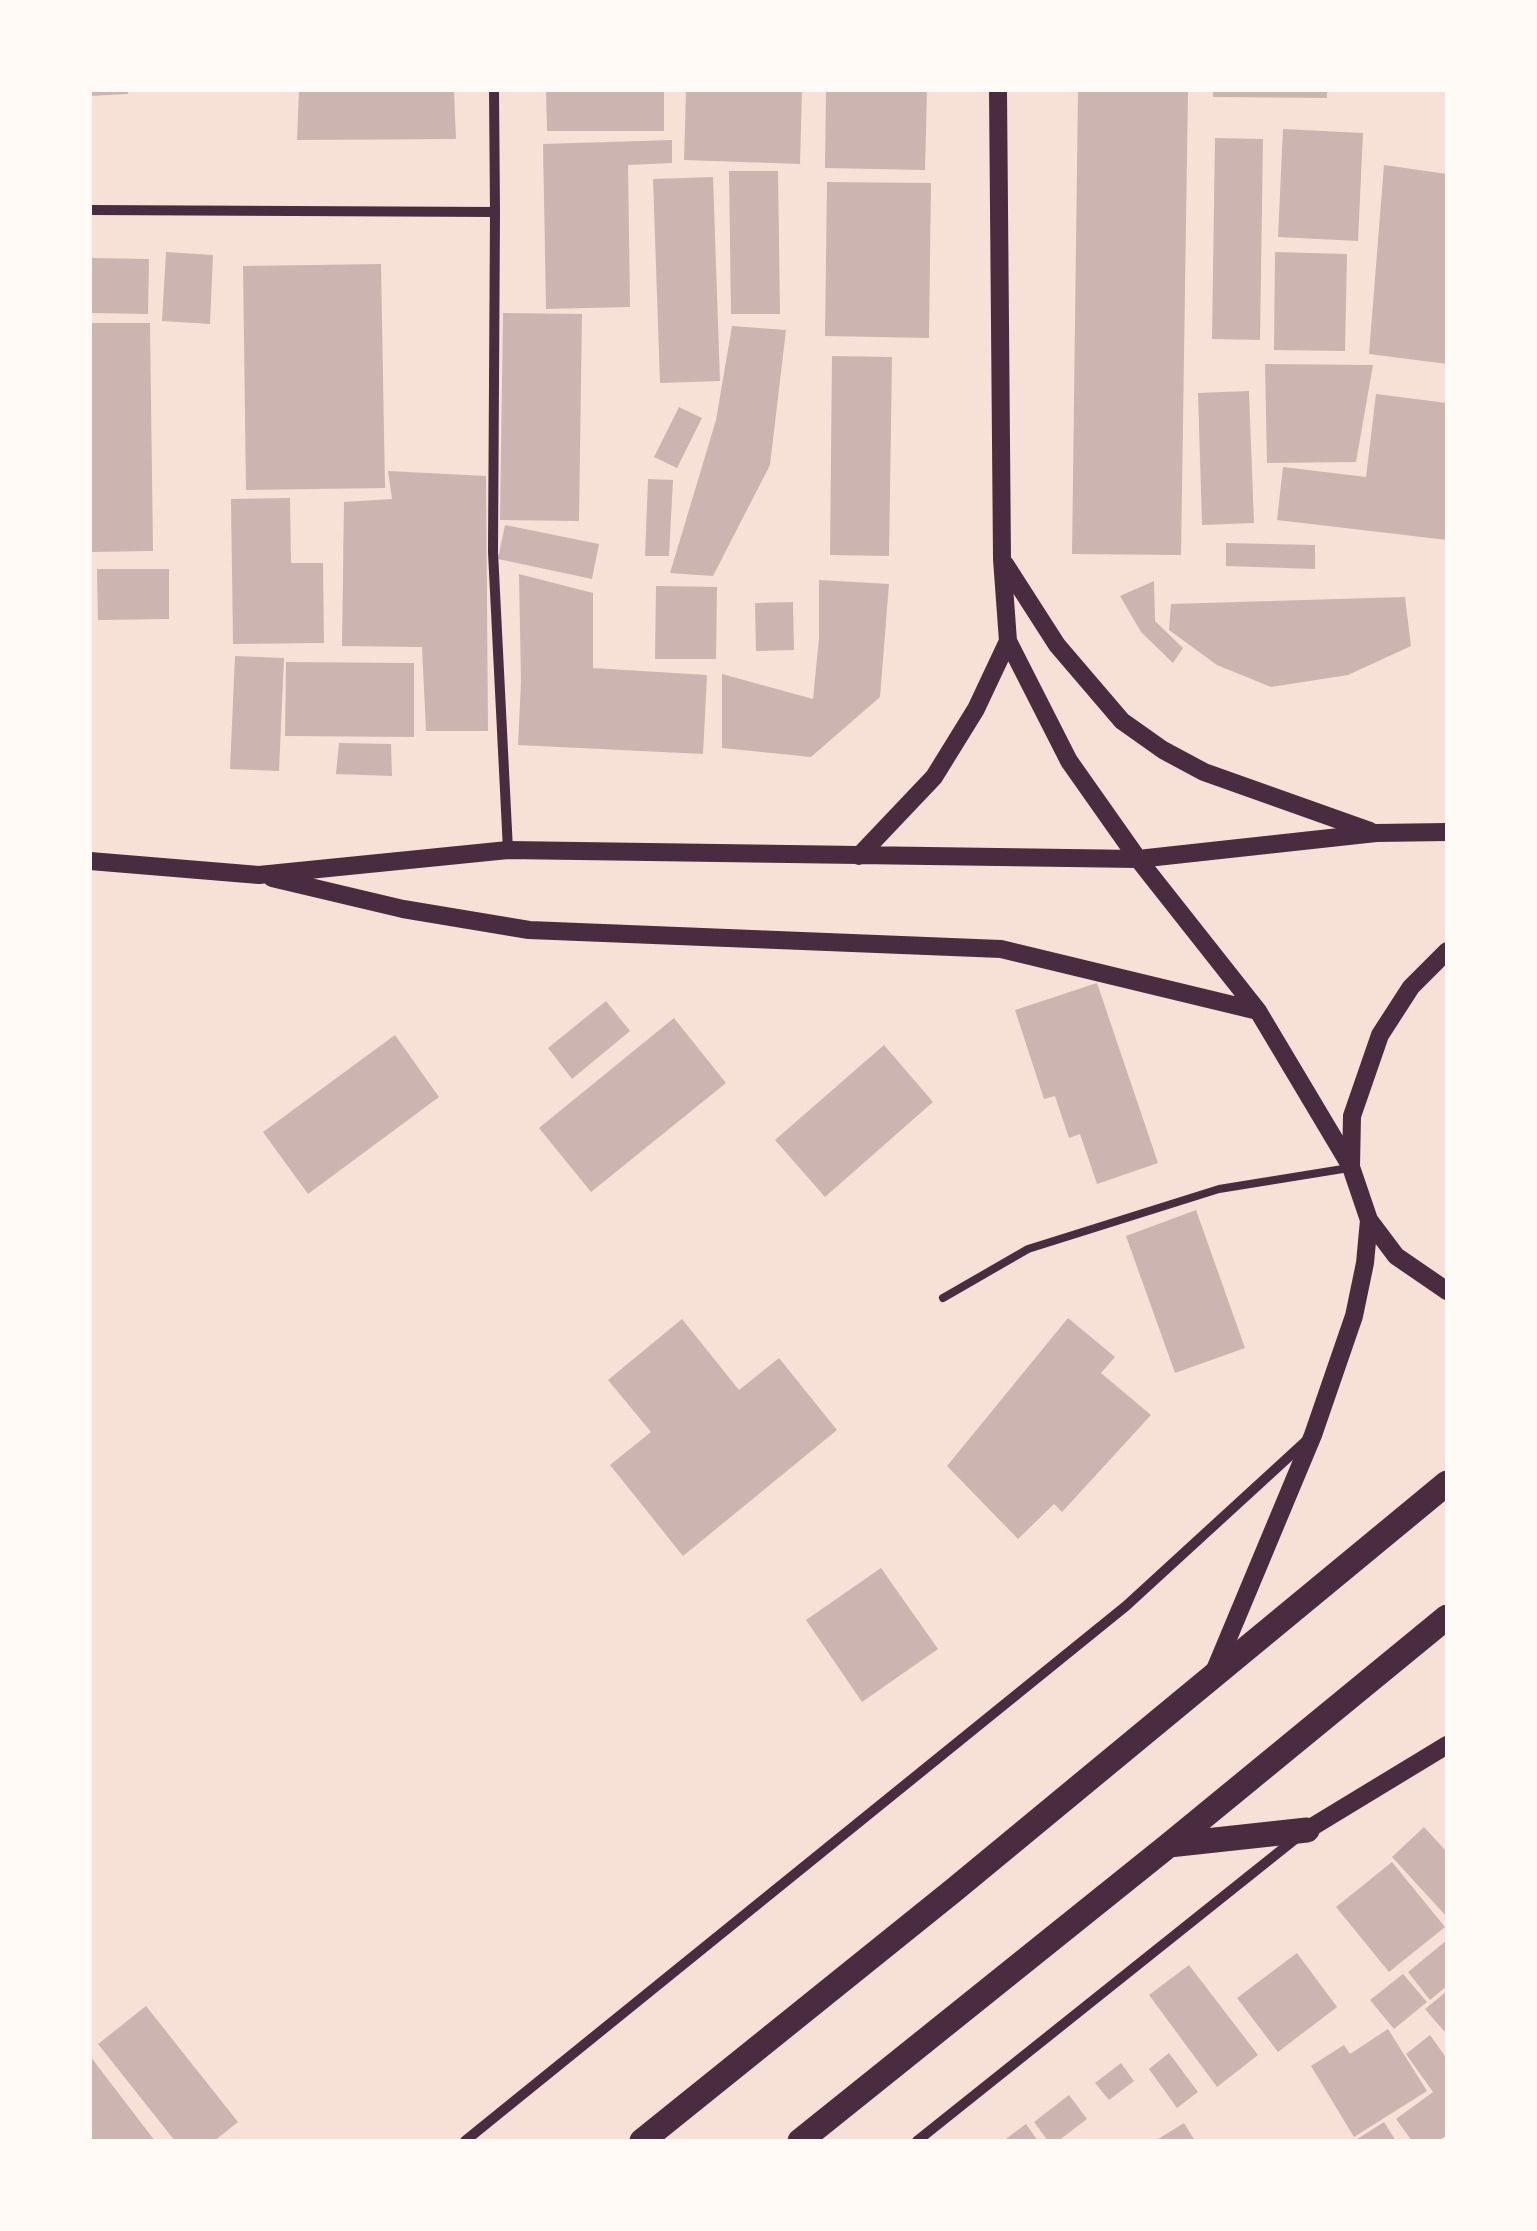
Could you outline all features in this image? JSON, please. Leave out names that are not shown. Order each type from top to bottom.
[{"type":"main road","points":[[642,2141],[1212,1679],[1447,1483]]},
{"type":"main road","points":[[800,2141],[1447,1617]]},
{"type":"main road","points":[[1169,1845],[1307,1830]]},
{"type":"street","points":[[494,90],[493,552],[508,850]]},
{"type":"street","points":[[998,90],[1002,560],[1008,641],[1069,761],[1138,860],[1258,1011],[1351,1168],[1369,1220],[1396,1256],[1447,1291]]},
{"type":"street","points":[[90,210],[495,212]]},
{"type":"street","points":[[1002,560],[1058,646],[1122,721],[1204,772],[1376,833]]},
{"type":"street","points":[[859,856],[934,777],[976,709],[1008,641]]},
{"type":"street","points":[[259,875],[508,850],[1138,860],[1376,833],[1447,832]]},
{"type":"street","points":[[90,861],[259,875],[403,909],[529,930],[1001,949],[1258,1011]]},
{"type":"street","points":[[1351,1168],[1352,1116],[1380,1035],[1411,987],[1447,950]]},
{"type":"street","points":[[1212,1679],[1313,1434],[1354,1316],[1369,1220]]},
{"type":"street","points":[[465,2141],[1126,1606],[1313,1434]]},
{"type":"street","points":[[917,2141],[1307,1830],[1447,1745]]},
{"type":"street","points":[[933,2129],[944,2141]]},
{"type":"lane","points":[[943,1298],[1028,1249],[1219,1189],[1351,1168]]},
{"type":"building","points":[[90,90],[128,90],[128,94],[90,96]]},
{"type":"building","points":[[299,90],[454,90],[456,139],[297,140]]},
{"type":"building","points":[[546,90],[664,90],[664,131],[547,131]]},
{"type":"building","points":[[686,90],[802,90],[800,164],[684,160]]},
{"type":"building","points":[[826,90],[927,90],[925,170],[825,168]]},
{"type":"building","points":[[1078,90],[1188,90],[1181,555],[1072,554]]},
{"type":"building","points":[[1213,90],[1327,90],[1327,98],[1213,97]]},
{"type":"building","points":[[1283,129],[1363,133],[1358,241],[1278,237]]},
{"type":"building","points":[[1215,138],[1263,139],[1260,340],[1212,339]]},
{"type":"building","points":[[672,140],[672,163],[628,165],[630,307],[546,309],[543,144]]},
{"type":"building","points":[[1384,165],[1447,174],[1447,364],[1369,354]]},
{"type":"building","points":[[729,171],[778,171],[780,314],[731,314]]},
{"type":"building","points":[[713,177],[720,381],[660,383],[653,179]]},
{"type":"building","points":[[827,182],[931,183],[929,338],[825,336]]},
{"type":"building","points":[[166,252],[213,255],[210,324],[162,321]]},
{"type":"building","points":[[1275,252],[1347,254],[1345,351],[1274,350]]},
{"type":"building","points":[[90,258],[149,259],[148,314],[90,313]]},
{"type":"building","points":[[381,264],[385,488],[246,490],[243,266]]},
{"type":"building","points":[[503,313],[582,314],[579,521],[500,520]]},
{"type":"building","points":[[90,323],[150,323],[153,551],[90,552]]},
{"type":"building","points":[[732,326],[786,330],[770,465],[713,576],[670,573],[716,420]]},
{"type":"building","points":[[832,356],[892,357],[889,556],[830,555]]},
{"type":"building","points":[[1265,364],[1373,365],[1356,462],[1267,463]]},
{"type":"building","points":[[1249,391],[1254,523],[1202,525],[1198,393]]},
{"type":"building","points":[[1376,394],[1447,403],[1447,540],[1277,520],[1283,467],[1366,477]]},
{"type":"building","points":[[679,407],[702,418],[677,468],[654,457]]},
{"type":"building","points":[[388,471],[486,476],[488,731],[426,731],[422,647],[342,646],[344,502],[392,499]]},
{"type":"building","points":[[648,479],[673,480],[669,556],[645,556]]},
{"type":"building","points":[[290,498],[291,563],[323,563],[324,643],[233,644],[231,499]]},
{"type":"building","points":[[505,525],[599,544],[592,579],[498,559]]},
{"type":"building","points":[[1226,543],[1315,545],[1315,569],[1226,566]]},
{"type":"building","points":[[97,569],[169,569],[169,619],[98,620]]},
{"type":"building","points":[[519,574],[593,593],[593,668],[707,675],[703,754],[518,745]]},
{"type":"building","points":[[819,580],[889,584],[880,697],[811,757],[722,748],[722,674],[813,699]]},
{"type":"building","points":[[1154,581],[1155,621],[1183,648],[1173,663],[1141,632],[1120,596]]},
{"type":"building","points":[[656,586],[717,587],[716,659],[655,659]]},
{"type":"building","points":[[1405,597],[1411,646],[1348,675],[1271,687],[1217,665],[1169,630],[1171,604]]},
{"type":"building","points":[[793,602],[794,650],[756,651],[755,603]]},
{"type":"building","points":[[235,656],[284,658],[279,771],[230,769]]},
{"type":"building","points":[[286,662],[414,663],[414,737],[285,736]]},
{"type":"building","points":[[339,743],[391,744],[392,776],[336,774]]},
{"type":"building","points":[[1097,983],[1158,1163],[1097,1184],[1080,1134],[1069,1138],[1055,1096],[1044,1099],[1015,1010]]},
{"type":"building","points":[[606,1001],[630,1031],[572,1079],[548,1048]]},
{"type":"building","points":[[674,1018],[726,1083],[591,1192],[539,1128]]},
{"type":"building","points":[[395,1035],[439,1097],[308,1194],[263,1132]]},
{"type":"building","points":[[884,1045],[933,1102],[825,1197],[775,1140]]},
{"type":"building","points":[[1196,1210],[1245,1348],[1175,1373],[1126,1236]]},
{"type":"building","points":[[1068,1318],[1115,1357],[1101,1373],[1151,1415],[1062,1512],[1054,1504],[1018,1539],[947,1466]]},
{"type":"building","points":[[682,1319],[739,1390],[779,1358],[837,1430],[683,1556],[610,1465],[651,1432],[608,1380]]},
{"type":"building","points":[[881,1568],[938,1649],[862,1702],[806,1620]]},
{"type":"building","points":[[1424,1827],[1447,1852],[1447,1917],[1392,1857]]},
{"type":"building","points":[[1392,1862],[1445,1927],[1389,1972],[1336,1907]]},
{"type":"building","points":[[1447,1940],[1447,1986],[1430,2000],[1408,1972]]},
{"type":"building","points":[[1297,1953],[1337,2007],[1278,2052],[1237,1998]]},
{"type":"building","points":[[1189,1965],[1258,2055],[1217,2087],[1149,1995]]},
{"type":"building","points":[[1403,1974],[1427,2002],[1394,2029],[1370,2000]]},
{"type":"building","points":[[1447,1991],[1447,2029],[1444,2031],[1425,2009]]},
{"type":"building","points":[[146,2006],[238,2122],[214,2141],[175,2141],[98,2044]]},
{"type":"building","points":[[1388,2029],[1427,2091],[1354,2137],[1311,2066],[1344,2045],[1350,2054]]},
{"type":"building","points":[[1430,2035],[1447,2059],[1447,2135],[1438,2141],[1412,2141],[1396,2119],[1433,2092],[1406,2054]]},
{"type":"building","points":[[1169,2053],[1198,2092],[1177,2108],[1149,2069]]},
{"type":"building","points":[[90,2056],[155,2141],[90,2141]]},
{"type":"building","points":[[1121,2063],[1134,2081],[1109,2100],[1095,2083]]},
{"type":"building","points":[[1069,2095],[1087,2119],[1058,2141],[1048,2141],[1034,2122]]},
{"type":"building","points":[[1384,2122],[1396,2141],[1354,2141]]},
{"type":"building","points":[[1184,2123],[1195,2141],[1155,2141]]},
{"type":"building","points":[[1026,2124],[1038,2141],[1003,2141]]}]
